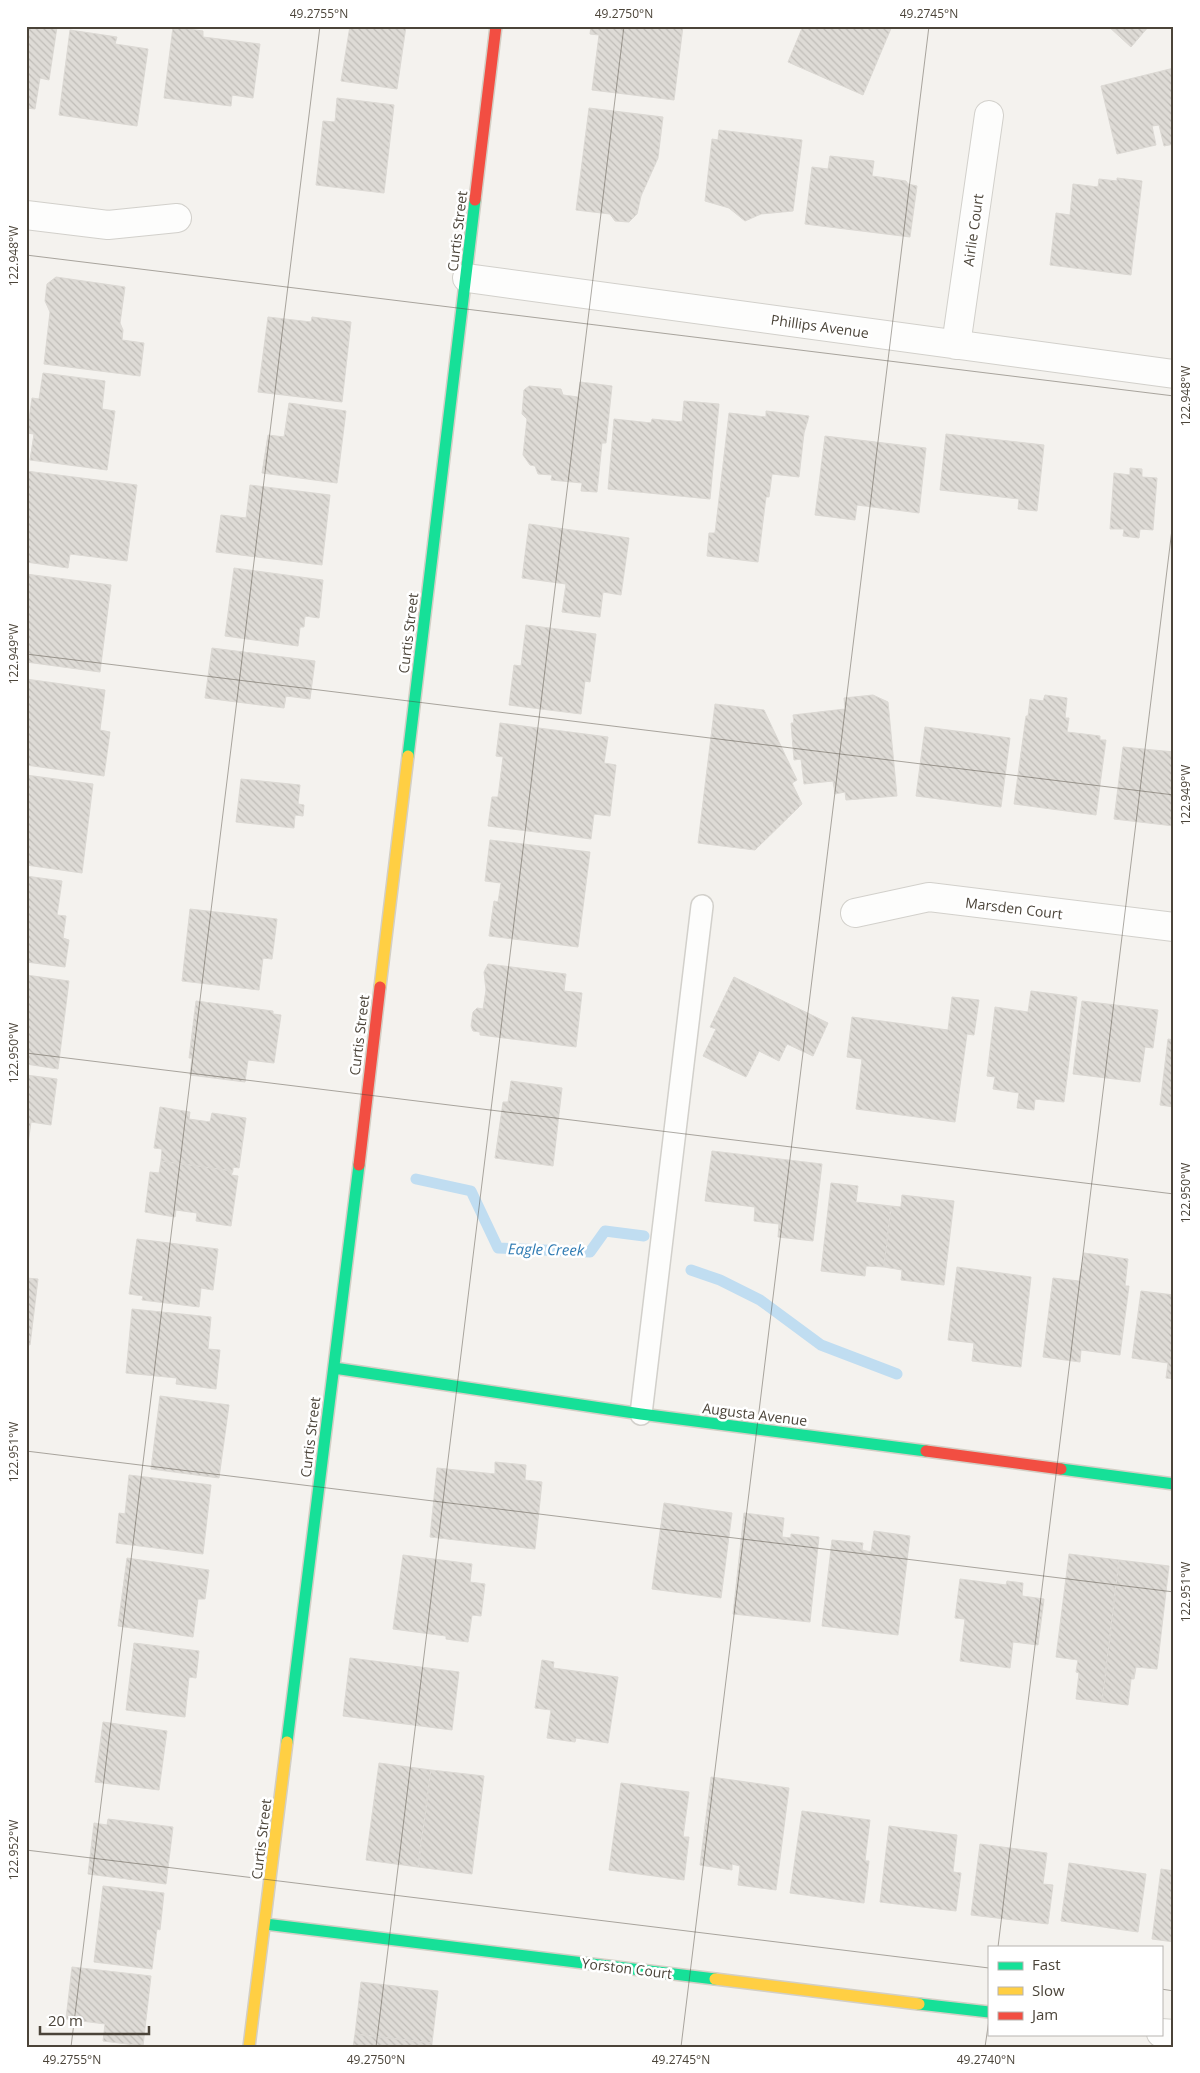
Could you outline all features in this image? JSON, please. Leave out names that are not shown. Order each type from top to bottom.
[{"type":"street","name":"Curtis Street","points":[[249,2047],[334,1368],[496,26]]},
{"type":"street","name":"Airlie Court","points":[[956,345],[989,115]]},
{"type":"street","points":[[26,215],[108,225],[177,218]]},
{"type":"street","name":"Phillips Avenue","points":[[466,278],[1174,374]]},
{"type":"street","name":"Marsden Court","points":[[855,912],[929,897],[1174,928]]},
{"type":"street","name":"Augusta Avenue","points":[[334,1368],[641,1414],[1174,1484]]},
{"type":"street","name":"Yorston Court","points":[[265,1924],[988,2012]]},
{"type":"lane","points":[[641,1414],[702,906]]},
{"type":"building","points":[[28,26],[57,27],[49,80],[40,78],[35,109],[26,108]]},
{"type":"building","points":[[350,26],[406,26],[397,89],[341,81]]},
{"type":"building","points":[[591,26],[683,26],[674,100],[592,90],[599,35],[590,34]]},
{"type":"building","points":[[803,26],[892,26],[863,95],[788,62]]},
{"type":"building","points":[[1108,26],[1149,26],[1131,47]]},
{"type":"building","points":[[173,27],[203,31],[203,37],[260,44],[253,98],[232,95],[231,106],[164,98]]},
{"type":"building","points":[[70,30],[117,37],[115,44],[148,49],[137,126],[59,115]]},
{"type":"building","points":[[1174,68],[1174,144],[1164,146],[1159,125],[1152,126],[1156,145],[1117,154],[1101,86]]},
{"type":"building","points":[[337,98],[394,105],[384,193],[316,185],[323,121],[335,122]]},
{"type":"building","points":[[589,108],[663,117],[658,158],[641,196],[637,214],[629,222],[615,221],[610,214],[576,210]]},
{"type":"building","points":[[719,130],[802,140],[793,211],[761,214],[745,221],[729,208],[705,201],[712,139],[718,140]]},
{"type":"building","points":[[830,156],[874,161],[872,176],[906,181],[908,184],[917,186],[910,237],[805,224],[812,167],[828,169]]},
{"type":"building","points":[[1117,178],[1142,181],[1131,275],[1050,265],[1056,213],[1070,215],[1073,184],[1098,187],[1099,179],[1117,181]]},
{"type":"building","points":[[56,277],[125,287],[120,323],[123,330],[122,340],[144,343],[140,376],[44,364],[50,312],[45,301],[47,284]]},
{"type":"building","points":[[268,317],[311,322],[312,317],[351,322],[342,402],[258,392]]},
{"type":"building","points":[[43,373],[105,381],[102,409],[115,411],[107,470],[30,460],[34,434],[27,433],[32,398],[39,399]]},
{"type":"building","points":[[580,382],[612,386],[606,443],[602,443],[597,492],[581,491],[582,483],[551,480],[552,475],[538,474],[535,466],[530,465],[523,455],[527,419],[522,414],[524,390],[529,386],[561,389],[563,395],[578,397]]},
{"type":"building","points":[[684,401],[719,404],[710,499],[608,489],[614,419],[651,423],[652,419],[682,422]]},
{"type":"building","points":[[289,403],[346,411],[337,483],[262,473],[268,435],[284,437]]},
{"type":"building","points":[[766,411],[809,416],[804,433],[799,477],[772,474],[769,497],[766,497],[758,562],[707,556],[709,533],[715,533],[729,413],[766,417]]},
{"type":"building","points":[[946,434],[1044,445],[1037,511],[1018,509],[1019,499],[940,490]]},
{"type":"building","points":[[825,436],[926,448],[919,513],[857,505],[855,520],[815,515]]},
{"type":"building","points":[[1130,468],[1142,469],[1142,477],[1157,478],[1153,530],[1140,529],[1139,538],[1123,536],[1124,529],[1110,529],[1114,473],[1130,475]]},
{"type":"building","points":[[26,471],[137,485],[127,561],[70,554],[68,568],[26,562]]},
{"type":"building","points":[[250,485],[330,495],[322,565],[216,552],[221,515],[246,518]]},
{"type":"building","points":[[529,524],[629,538],[621,595],[603,592],[600,617],[562,612],[566,584],[522,578]]},
{"type":"building","points":[[234,568],[323,580],[319,618],[305,616],[304,627],[300,627],[298,646],[225,636]]},
{"type":"building","points":[[26,574],[111,585],[100,672],[26,662]]},
{"type":"building","points":[[526,625],[596,634],[590,682],[585,681],[581,714],[509,705],[514,665],[521,666]]},
{"type":"building","points":[[212,648],[315,661],[310,699],[286,696],[284,708],[205,698]]},
{"type":"building","points":[[26,679],[105,690],[100,730],[110,732],[104,776],[26,765]]},
{"type":"building","points":[[873,695],[888,702],[897,796],[846,800],[845,792],[835,794],[833,781],[804,784],[801,759],[794,760],[791,723],[794,723],[793,715],[845,709],[844,698]]},
{"type":"building","points":[[1045,695],[1067,698],[1065,718],[1069,718],[1067,732],[1100,736],[1100,740],[1106,740],[1096,815],[1014,804],[1030,699],[1043,701]]},
{"type":"building","points":[[715,704],[764,710],[797,780],[792,783],[802,804],[755,850],[698,843]]},
{"type":"building","points":[[500,723],[608,737],[604,763],[616,765],[610,816],[594,814],[591,839],[488,826],[492,797],[498,797],[503,757],[496,756]]},
{"type":"building","points":[[925,727],[1010,738],[1001,807],[916,796]]},
{"type":"building","points":[[1123,747],[1174,752],[1174,826],[1114,819]]},
{"type":"building","points":[[26,775],[93,784],[82,873],[26,865]]},
{"type":"building","points":[[241,779],[300,785],[298,804],[304,805],[303,816],[295,815],[294,828],[236,822]]},
{"type":"building","points":[[490,840],[590,852],[578,947],[489,936],[494,901],[498,902],[501,883],[485,881]]},
{"type":"building","points":[[26,876],[62,881],[57,915],[66,916],[63,938],[69,940],[65,967],[26,962]]},
{"type":"building","points":[[190,909],[277,919],[272,959],[263,958],[259,990],[182,981]]},
{"type":"building","points":[[488,964],[566,974],[564,991],[582,993],[576,1047],[480,1035],[480,1032],[473,1031],[471,1026],[473,1012],[477,1008],[483,1009],[486,990],[484,972]]},
{"type":"building","points":[[26,975],[69,981],[58,1069],[26,1064]]},
{"type":"building","points":[[734,977],[828,1023],[813,1056],[787,1044],[779,1061],[759,1051],[746,1077],[703,1056],[716,1029],[710,1027]]},
{"type":"building","points":[[1031,991],[1077,997],[1064,1102],[1035,1099],[1034,1110],[1017,1108],[1019,1093],[993,1089],[995,1077],[987,1076],[995,1007],[1028,1012]]},
{"type":"building","points":[[952,997],[979,1000],[974,1035],[967,1034],[955,1122],[856,1109],[862,1059],[847,1057],[852,1017],[948,1030]]},
{"type":"building","points":[[196,1001],[273,1011],[273,1014],[281,1015],[274,1063],[248,1060],[245,1082],[190,1075],[192,1058],[189,1058]]},
{"type":"building","points":[[1082,1001],[1158,1010],[1153,1048],[1145,1047],[1140,1082],[1073,1074]]},
{"type":"building","points":[[1168,1039],[1174,1040],[1174,1107],[1160,1105]]},
{"type":"building","points":[[26,1075],[57,1079],[51,1125],[31,1122],[26,1159]]},
{"type":"building","points":[[511,1081],[562,1088],[553,1166],[495,1158],[503,1102],[508,1102]]},
{"type":"building","points":[[160,1107],[190,1112],[189,1119],[210,1122],[212,1113],[246,1118],[239,1168],[233,1167],[233,1171],[161,1161],[162,1149],[154,1148]]},
{"type":"building","points":[[712,1151],[822,1164],[813,1241],[778,1237],[779,1224],[754,1221],[755,1207],[705,1201]]},
{"type":"building","points":[[161,1161],[233,1171],[231,1175],[238,1176],[231,1226],[196,1221],[197,1213],[176,1210],[175,1217],[145,1212],[150,1172],[159,1173]]},
{"type":"building","points":[[831,1183],[858,1186],[856,1202],[891,1206],[884,1267],[866,1266],[865,1276],[821,1271]]},
{"type":"building","points":[[902,1195],[954,1201],[944,1285],[901,1280],[902,1270],[884,1267],[891,1206],[901,1207]]},
{"type":"building","points":[[137,1239],[218,1249],[213,1290],[201,1288],[199,1307],[142,1300],[143,1296],[129,1294]]},
{"type":"building","points":[[1084,1253],[1128,1259],[1125,1286],[1129,1286],[1120,1355],[1081,1350],[1080,1362],[1043,1357],[1053,1278],[1079,1281]]},
{"type":"building","points":[[957,1267],[1031,1277],[1021,1367],[972,1361],[974,1343],[948,1340]]},
{"type":"building","points":[[26,1278],[38,1279],[30,1345],[26,1344]]},
{"type":"building","points":[[1141,1291],[1174,1295],[1174,1379],[1166,1378],[1168,1363],[1132,1358]]},
{"type":"building","points":[[132,1309],[211,1317],[208,1349],[220,1350],[216,1389],[176,1384],[177,1378],[126,1373]]},
{"type":"building","points":[[160,1396],[229,1405],[219,1478],[151,1469]]},
{"type":"building","points":[[495,1462],[526,1465],[525,1480],[542,1482],[535,1549],[430,1537],[437,1468],[495,1474]]},
{"type":"building","points":[[129,1475],[211,1485],[203,1554],[116,1543],[119,1513],[125,1514]]},
{"type":"building","points":[[664,1503],[732,1513],[721,1598],[652,1589]]},
{"type":"building","points":[[744,1513],[784,1518],[782,1537],[791,1538],[791,1534],[819,1537],[810,1622],[733,1614]]},
{"type":"building","points":[[874,1531],[910,1536],[898,1635],[822,1626],[832,1540],[863,1543],[862,1550],[871,1552]]},
{"type":"building","points":[[1069,1554],[1119,1560],[1102,1702],[1076,1699],[1079,1673],[1076,1672],[1078,1660],[1056,1657]]},
{"type":"building","points":[[403,1555],[472,1564],[470,1582],[485,1584],[481,1616],[472,1615],[468,1642],[446,1639],[446,1636],[393,1629]]},
{"type":"building","points":[[127,1558],[209,1570],[205,1599],[198,1599],[193,1637],[118,1626]]},
{"type":"building","points":[[1119,1560],[1169,1566],[1157,1669],[1136,1667],[1134,1679],[1131,1679],[1128,1705],[1102,1702]]},
{"type":"building","points":[[960,1579],[1006,1585],[1007,1581],[1023,1583],[1022,1596],[1044,1599],[1038,1645],[1013,1642],[1010,1668],[960,1661],[965,1619],[955,1618]]},
{"type":"building","points":[[134,1643],[199,1651],[196,1678],[189,1677],[185,1717],[126,1710]]},
{"type":"building","points":[[350,1658],[459,1672],[452,1730],[343,1716]]},
{"type":"building","points":[[542,1660],[554,1662],[553,1668],[618,1677],[608,1743],[576,1738],[575,1742],[547,1738],[551,1710],[535,1708]]},
{"type":"building","points":[[103,1722],[167,1731],[159,1790],[95,1782]]},
{"type":"building","points":[[379,1763],[431,1770],[418,1867],[366,1860]]},
{"type":"building","points":[[431,1770],[484,1776],[472,1874],[418,1867]]},
{"type":"building","points":[[711,1777],[789,1788],[776,1890],[738,1885],[740,1866],[732,1864],[732,1870],[700,1865]]},
{"type":"building","points":[[621,1783],[689,1792],[683,1837],[689,1837],[684,1880],[609,1870]]},
{"type":"building","points":[[802,1811],[870,1820],[865,1861],[869,1861],[864,1903],[790,1893]]},
{"type":"building","points":[[108,1819],[173,1827],[166,1884],[88,1874],[94,1823],[107,1825]]},
{"type":"building","points":[[889,1826],[957,1835],[953,1872],[961,1873],[956,1911],[880,1902]]},
{"type":"building","points":[[980,1844],[1047,1853],[1043,1884],[1053,1885],[1048,1924],[971,1915]]},
{"type":"building","points":[[1069,1863],[1146,1874],[1138,1932],[1061,1921]]},
{"type":"building","points":[[1161,1869],[1174,1871],[1174,1942],[1152,1939]]},
{"type":"building","points":[[103,1886],[164,1893],[160,1930],[157,1929],[152,1969],[94,1962]]},
{"type":"building","points":[[72,1967],[151,1976],[143,2046],[103,2041],[105,2024],[66,2019]]},
{"type":"building","points":[[361,1982],[438,1991],[432,2043],[355,2034]]},
{"type":"building","points":[[355,2034],[432,2043],[432,2047],[353,2047]]},
{"type":"waterway","name":"Eagle Creek","points":[[416,1179],[471,1191],[498,1248],[590,1252],[605,1231],[644,1236]]},
{"type":"waterway","name":"Eagle Creek","points":[[691,1270],[720,1280],[760,1300],[821,1345],[897,1374]]},
{"type":"traffic: fast","points":[[408,756],[475,200]]},
{"type":"traffic: fast","points":[[287,1742],[359,1165]]},
{"type":"traffic: fast","points":[[334,1368],[641,1414],[926,1451]]},
{"type":"traffic: fast","points":[[1061,1469],[1174,1484]]},
{"type":"traffic: fast","points":[[265,1924],[715,1979]]},
{"type":"traffic: fast","points":[[919,2004],[988,2012]]},
{"type":"traffic: slow","points":[[380,987],[408,756]]},
{"type":"traffic: slow","points":[[249,2047],[287,1742]]},
{"type":"traffic: slow","points":[[715,1979],[919,2004]]},
{"type":"traffic: jam","points":[[475,200],[496,26]]},
{"type":"traffic: jam","points":[[359,1165],[380,987]]},
{"type":"traffic: jam","points":[[926,1451],[1061,1469]]}]
